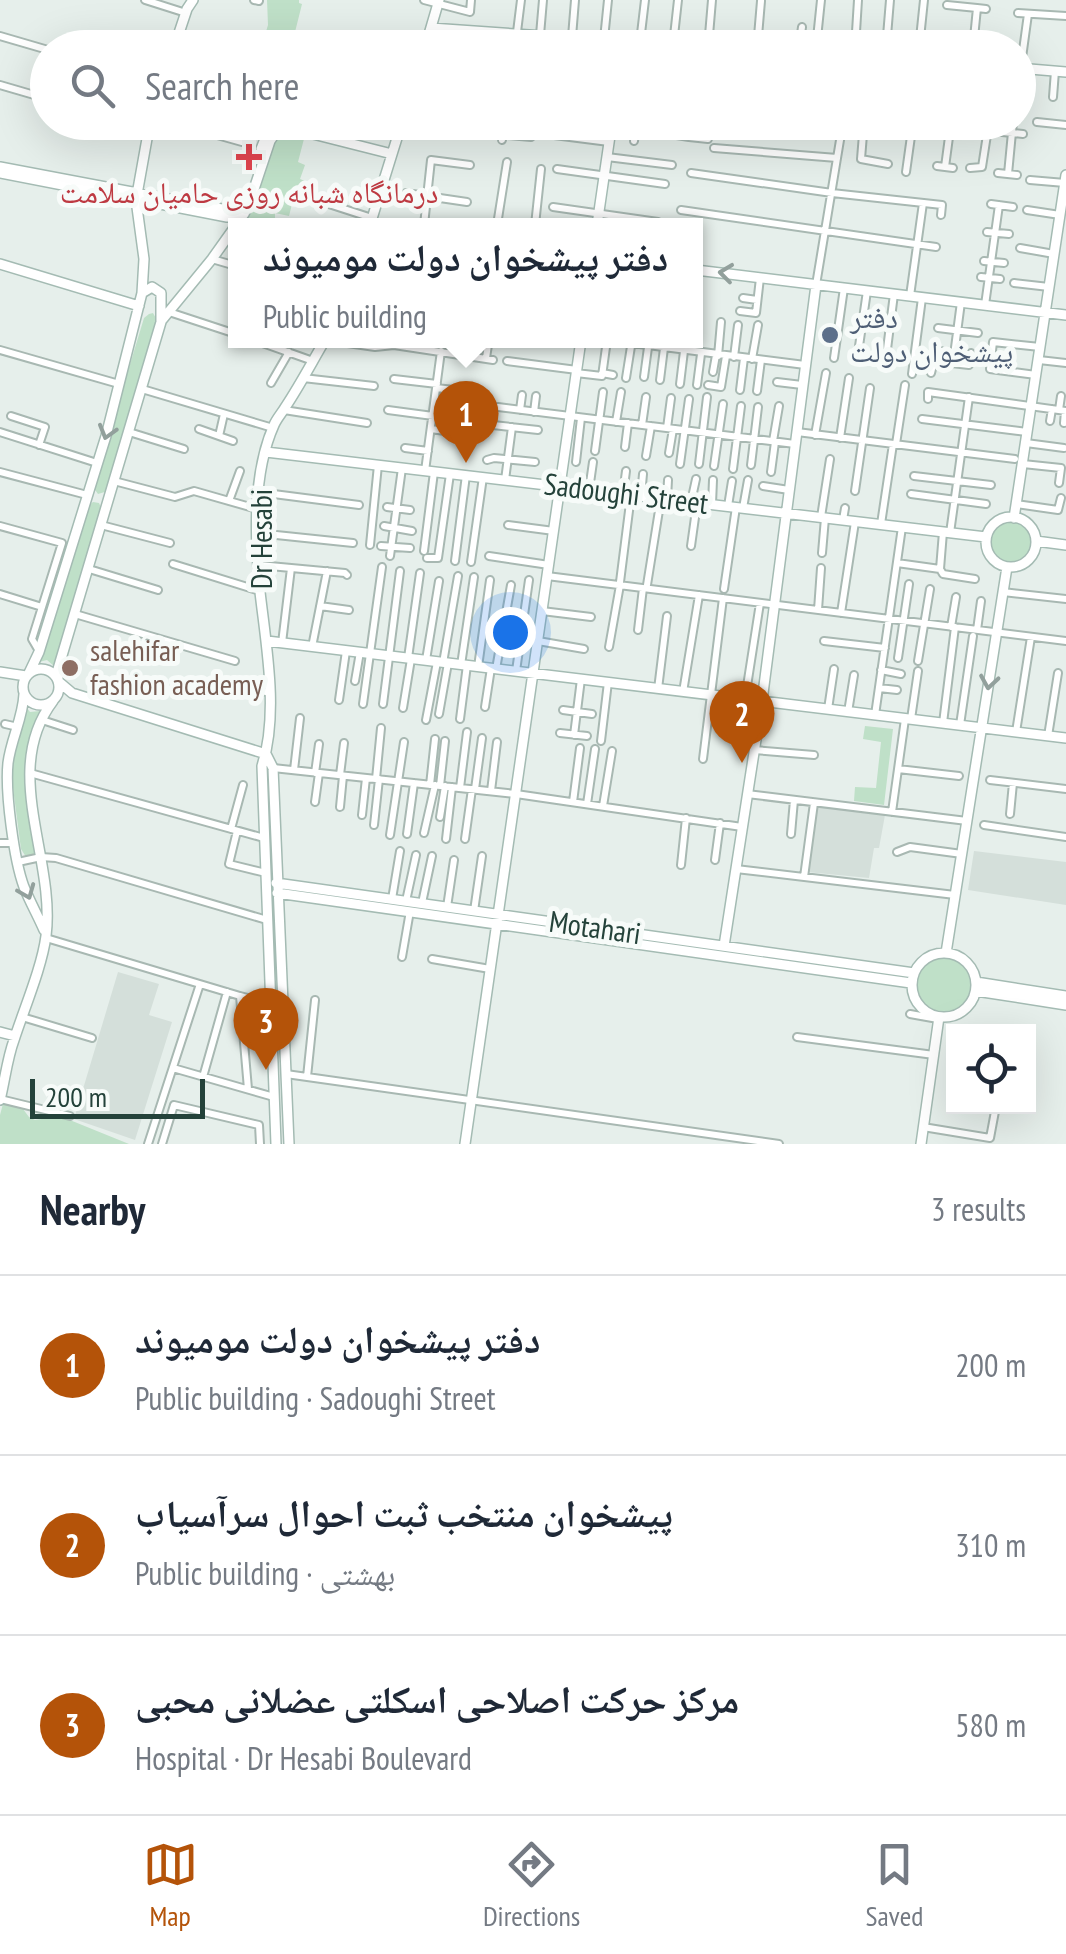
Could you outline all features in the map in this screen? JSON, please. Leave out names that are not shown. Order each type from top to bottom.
[{"type":"street","points":[[145,0],[186,13]]},
{"type":"street","points":[[180,30],[193,0]]},
{"type":"street","points":[[424,0],[470,12],[471,0]]},
{"type":"street","points":[[506,0],[521,0],[517,30]]},
{"type":"street","points":[[540,30],[543,0]]},
{"type":"street","points":[[572,30],[574,0]]},
{"type":"street","points":[[605,30],[608,0]]},
{"type":"street","points":[[642,30],[646,0]]},
{"type":"street","points":[[675,30],[678,0]]},
{"type":"street","points":[[709,30],[712,0]]},
{"type":"street","points":[[818,30],[821,0]]},
{"type":"street","points":[[856,30],[858,0]]},
{"type":"street","points":[[888,30],[890,0]]},
{"type":"street","points":[[920,30],[924,0]]},
{"type":"street","points":[[759,30],[761,1]]},
{"type":"street","points":[[438,2],[431,28],[449,30]]},
{"type":"street","points":[[947,5],[982,8],[976,30]]},
{"type":"street","points":[[1018,12],[1066,16]]},
{"type":"street","points":[[1026,30],[1028,14]]},
{"type":"street","points":[[801,30],[802,26]]},
{"type":"street","points":[[0,36],[30,45]]},
{"type":"street","points":[[1053,97],[1060,71]]},
{"type":"street","points":[[0,85],[30,94]]},
{"type":"street","points":[[1037,122],[1066,125]]},
{"type":"street","points":[[146,140],[136,196],[144,259],[142,293],[97,463],[39,652],[23,691],[18,727],[4,758],[13,843],[23,885],[46,938],[240,996],[276,1003]]},
{"type":"street","points":[[235,140],[242,142]]},
{"type":"street","points":[[0,170],[227,210],[245,202],[265,140]]},
{"type":"street","points":[[241,218],[271,140]]},
{"type":"street","points":[[336,140],[386,153]]},
{"type":"street","points":[[355,140],[386,153]]},
{"type":"street","points":[[373,218],[386,153],[393,140]]},
{"type":"street","points":[[593,140],[609,142],[598,218]]},
{"type":"street","points":[[724,946],[762,701],[816,284],[840,140]]},
{"type":"street","points":[[863,140],[861,159],[888,164]]},
{"type":"street","points":[[906,172],[910,140]]},
{"type":"street","points":[[945,167],[946,140]]},
{"type":"street","points":[[970,168],[982,165],[985,140]]},
{"type":"street","points":[[998,173],[1012,174],[1012,140]]},
{"type":"street","points":[[714,148],[837,158]]},
{"type":"street","points":[[607,157],[672,165]]},
{"type":"street","points":[[425,218],[431,160],[470,165]]},
{"type":"street","points":[[499,218],[507,162]]},
{"type":"street","points":[[536,218],[541,169]]},
{"type":"street","points":[[557,169],[666,184]]},
{"type":"street","points":[[690,173],[942,205],[941,216]]},
{"type":"street","points":[[1014,518],[1019,461],[1027,438],[1066,181],[1030,180]]},
{"type":"street","points":[[406,193],[466,202]]},
{"type":"street","points":[[136,196],[222,217],[244,214]]},
{"type":"street","points":[[304,196],[362,218]]},
{"type":"street","points":[[910,296],[923,203]]},
{"type":"street","points":[[986,306],[985,277],[995,205],[1013,208]]},
{"type":"street","points":[[554,207],[628,218]]},
{"type":"street","points":[[682,210],[936,247]]},
{"type":"street","points":[[1026,210],[1061,223]]},
{"type":"street","points":[[161,322],[227,238],[227,223],[222,217]]},
{"type":"street","points":[[992,232],[1009,234]]},
{"type":"street","points":[[1020,248],[1054,254]]},
{"type":"street","points":[[212,260],[228,264]]},
{"type":"street","points":[[988,261],[1004,263]]},
{"type":"street","points":[[0,264],[139,306]]},
{"type":"street","points":[[703,271],[1066,315]]},
{"type":"street","points":[[985,277],[1000,279]]},
{"type":"street","points":[[740,311],[756,314],[760,278]]},
{"type":"street","points":[[1014,283],[1049,288]]},
{"type":"street","points":[[70,1116],[0,1100],[13,1042],[46,938],[46,900],[28,773],[40,720],[55,699],[58,669],[161,322],[160,293],[152,287],[142,293]]},
{"type":"street","points":[[834,358],[844,288]]},
{"type":"street","points":[[857,360],[867,291]]},
{"type":"street","points":[[885,364],[894,294]]},
{"type":"street","points":[[743,298],[757,300]]},
{"type":"street","points":[[912,374],[922,298]]},
{"type":"street","points":[[953,363],[961,302]]},
{"type":"street","points":[[169,312],[228,331]]},
{"type":"street","points":[[708,384],[722,387],[722,322]]},
{"type":"street","points":[[713,372],[738,325]]},
{"type":"street","points":[[740,390],[752,360],[758,325]]},
{"type":"street","points":[[938,328],[978,333]]},
{"type":"street","points":[[1036,375],[990,369],[992,342],[1041,347]]},
{"type":"street","points":[[277,348],[314,360]]},
{"type":"street","name":"Dr Hesabi","points":[[276,1003],[264,838],[262,766],[270,693],[260,591],[258,492],[273,428],[321,348]]},
{"type":"street","points":[[413,348],[489,359],[488,348]]},
{"type":"street","points":[[576,462],[580,348]]},
{"type":"street","points":[[507,361],[602,376],[609,348]]},
{"type":"street","points":[[626,378],[631,348]]},
{"type":"street","points":[[644,377],[647,348]]},
{"type":"street","points":[[660,380],[664,348]]},
{"type":"street","points":[[675,348],[805,365]]},
{"type":"street","points":[[0,350],[120,385]]},
{"type":"street","points":[[441,351],[428,451],[425,555],[438,558],[450,474]]},
{"type":"street","points":[[680,384],[684,351]]},
{"type":"street","points":[[940,362],[942,351]]},
{"type":"street","points":[[271,383],[289,352]]},
{"type":"street","points":[[697,385],[701,354]]},
{"type":"street","points":[[932,373],[934,361],[969,366],[971,354]]},
{"type":"street","points":[[752,360],[757,391]]},
{"type":"street","points":[[1038,360],[1066,364]]},
{"type":"street","points":[[602,373],[613,375]]},
{"type":"street","points":[[815,434],[826,373]]},
{"type":"street","points":[[303,378],[374,386]]},
{"type":"street","points":[[840,438],[849,378]]},
{"type":"street","points":[[394,379],[480,393]]},
{"type":"street","points":[[776,382],[802,385]]},
{"type":"street","points":[[880,524],[905,385]]},
{"type":"street","points":[[855,491],[870,388]]},
{"type":"street","points":[[142,389],[273,428]]},
{"type":"street","points":[[595,451],[604,392]]},
{"type":"street","points":[[616,422],[621,392]]},
{"type":"street","points":[[928,399],[928,392],[1060,410]]},
{"type":"street","points":[[520,410],[522,394]]},
{"type":"street","points":[[534,412],[536,396]]},
{"type":"street","points":[[1061,396],[1064,423]]},
{"type":"street","points":[[646,397],[646,456]]},
{"type":"street","points":[[699,464],[707,397]]},
{"type":"street","points":[[969,397],[940,569],[943,574],[975,579]]},
{"type":"street","points":[[670,453],[671,398]]},
{"type":"street","points":[[680,464],[689,400]]},
{"type":"street","points":[[714,466],[723,404]]},
{"type":"street","points":[[733,469],[741,406]]},
{"type":"street","points":[[771,472],[778,406]]},
{"type":"street","points":[[498,407],[795,444]]},
{"type":"street","points":[[751,465],[758,407]]},
{"type":"street","points":[[284,410],[367,423]]},
{"type":"street","points":[[388,410],[433,416]]},
{"type":"street","points":[[1050,421],[1060,410]]},
{"type":"street","points":[[219,436],[224,414]]},
{"type":"street","points":[[10,416],[44,427],[39,444]]},
{"type":"street","points":[[465,1144],[560,486],[576,417]]},
{"type":"street","points":[[922,419],[965,424],[1064,448]]},
{"type":"street","points":[[625,447],[628,423]]},
{"type":"street","points":[[493,425],[538,430]]},
{"type":"street","points":[[504,480],[512,427]]},
{"type":"street","points":[[199,429],[233,441]]},
{"type":"street","points":[[431,429],[480,436]]},
{"type":"street","points":[[0,432],[97,463]]},
{"type":"street","points":[[129,432],[184,449]]},
{"type":"street","points":[[796,432],[1060,468],[1059,483]]},
{"type":"street","points":[[405,448],[428,451]]},
{"type":"street","name":"Sadoughi Street","points":[[266,452],[986,537]]},
{"type":"street","points":[[822,553],[830,459]]},
{"type":"street","points":[[488,460],[535,462]]},
{"type":"street","points":[[589,490],[593,462]]},
{"type":"street","points":[[370,545],[378,465]]},
{"type":"street","points":[[391,551],[402,468]]},
{"type":"street","points":[[229,501],[240,471]]},
{"type":"street","points":[[626,471],[632,495]]},
{"type":"street","points":[[0,472],[99,500],[105,512]]},
{"type":"street","points":[[609,647],[632,495],[643,474]]},
{"type":"street","points":[[455,561],[466,475]]},
{"type":"street","points":[[914,476],[991,484]]},
{"type":"street","points":[[471,562],[483,478]]},
{"type":"street","points":[[638,630],[668,480]]},
{"type":"street","points":[[691,546],[696,480]]},
{"type":"street","points":[[712,504],[713,480]]},
{"type":"street","points":[[703,759],[736,507],[748,480]]},
{"type":"street","points":[[114,481],[176,497],[194,491],[257,510]]},
{"type":"street","points":[[732,481],[736,507]]},
{"type":"street","points":[[764,486],[789,490]]},
{"type":"street","points":[[258,492],[359,505]]},
{"type":"street","points":[[911,494],[986,504]]},
{"type":"street","points":[[87,496],[110,495]]},
{"type":"street","points":[[1016,504],[1058,510],[1061,498]]},
{"type":"street","points":[[387,508],[410,510]]},
{"type":"street","points":[[842,520],[844,508]]},
{"type":"street","points":[[1014,518],[1031,528],[1036,541],[1028,560],[1007,567],[990,556],[986,537],[994,524],[1014,518]]},
{"type":"street","points":[[841,613],[856,522]]},
{"type":"street","points":[[101,524],[170,544]]},
{"type":"street","points":[[0,526],[62,543],[32,639],[39,652]]},
{"type":"street","points":[[384,526],[412,530]]},
{"type":"street","points":[[508,526],[554,530]]},
{"type":"street","points":[[875,715],[902,527]]},
{"type":"street","points":[[257,533],[354,543]]},
{"type":"street","points":[[1036,541],[1066,545]]},
{"type":"street","points":[[782,545],[794,548]]},
{"type":"street","points":[[381,546],[391,551],[410,548]]},
{"type":"street","points":[[488,556],[620,584],[699,595],[724,594],[760,603],[975,633],[1066,641]]},
{"type":"street","points":[[897,563],[940,569]]},
{"type":"street","points":[[174,564],[260,591]]},
{"type":"street","points":[[259,565],[348,575]]},
{"type":"street","points":[[946,953],[1007,567]]},
{"type":"street","points":[[282,643],[291,568]]},
{"type":"street","points":[[355,681],[365,653],[382,568]]},
{"type":"street","points":[[818,610],[821,568]]},
{"type":"street","points":[[89,569],[158,590]]},
{"type":"street","points":[[312,647],[327,571]]},
{"type":"street","points":[[383,704],[400,571]]},
{"type":"street","points":[[403,708],[420,573]]},
{"type":"street","points":[[426,720],[458,576]]},
{"type":"street","points":[[469,666],[474,577]]},
{"type":"street","points":[[460,719],[490,580]]},
{"type":"street","points":[[516,672],[530,580]]},
{"type":"street","points":[[439,581],[439,714]]},
{"type":"street","points":[[898,658],[908,584]]},
{"type":"street","points":[[485,707],[511,585]]},
{"type":"street","points":[[918,661],[930,589]]},
{"type":"street","points":[[1003,592],[1066,598]]},
{"type":"street","points":[[0,594],[42,607]]},
{"type":"street","points":[[683,692],[699,595]]},
{"type":"street","points":[[943,723],[956,597]]},
{"type":"street","points":[[960,725],[981,601]]},
{"type":"street","points":[[745,699],[760,603]]},
{"type":"street","points":[[320,606],[349,610]]},
{"type":"street","points":[[542,611],[592,618]]},
{"type":"street","points":[[75,614],[235,661]]},
{"type":"street","points":[[658,688],[667,616]]},
{"type":"street","points":[[1016,732],[1031,637]]},
{"type":"street","points":[[538,640],[584,648]]},
{"type":"street","points":[[267,641],[1066,738]]},
{"type":"street","points":[[824,641],[885,648]]},
{"type":"street","points":[[340,700],[346,651]]},
{"type":"street","points":[[363,704],[365,653]]},
{"type":"street","points":[[828,709],[834,669]]},
{"type":"street","points":[[0,672],[12,676],[46,670],[72,693],[266,754],[273,768],[277,888],[276,1144]]},
{"type":"street","points":[[882,670],[901,674]]},
{"type":"street","points":[[892,812],[918,672]]},
{"type":"street","points":[[1048,736],[1058,673]]},
{"type":"street","points":[[848,712],[854,675]]},
{"type":"street","points":[[12,676],[36,705],[72,693]]},
{"type":"street","points":[[574,735],[581,679]]},
{"type":"street","points":[[601,741],[608,682]]},
{"type":"street","points":[[231,683],[270,693]]},
{"type":"street","points":[[879,688],[897,690]]},
{"type":"street","points":[[564,710],[592,714]]},
{"type":"street","points":[[294,770],[300,718]]},
{"type":"street","points":[[40,720],[73,730]]},
{"type":"street","points":[[728,721],[758,724]]},
{"type":"street","points":[[5,724],[18,727]]},
{"type":"street","points":[[374,826],[381,728]]},
{"type":"street","points":[[424,833],[467,732]]},
{"type":"street","points":[[560,733],[587,736]]},
{"type":"street","points":[[464,839],[482,738]]},
{"type":"street","points":[[435,739],[444,786],[440,817]]},
{"type":"street","points":[[446,741],[446,838]]},
{"type":"street","points":[[390,835],[404,742]]},
{"type":"street","points":[[491,791],[497,742]]},
{"type":"street","points":[[340,808],[344,743]]},
{"type":"street","points":[[316,802],[319,744]]},
{"type":"street","points":[[573,802],[580,748]]},
{"type":"street","points":[[587,804],[595,749]]},
{"type":"street","points":[[754,750],[814,755]]},
{"type":"street","points":[[603,806],[612,751]]},
{"type":"street","points":[[273,768],[516,794],[742,826]]},
{"type":"street","points":[[898,769],[959,776]]},
{"type":"street","points":[[28,773],[264,838]]},
{"type":"street","points":[[362,815],[366,778]]},
{"type":"street","points":[[990,780],[1066,789]]},
{"type":"street","points":[[407,834],[414,783]]},
{"type":"street","points":[[1010,814],[1013,783]]},
{"type":"street","points":[[243,785],[229,864],[266,873]]},
{"type":"street","points":[[747,794],[967,821]]},
{"type":"street","points":[[791,834],[794,800]]},
{"type":"street","points":[[804,877],[814,802]]},
{"type":"street","points":[[681,865],[686,818]]},
{"type":"street","points":[[714,860],[720,823]]},
{"type":"street","points":[[984,825],[1066,837]]},
{"type":"street","points":[[0,843],[13,843]]},
{"type":"street","points":[[896,852],[910,847],[962,854]]},
{"type":"street","points":[[392,899],[400,851]]},
{"type":"street","points":[[402,957],[416,855]]},
{"type":"street","points":[[422,903],[432,856]]},
{"type":"street","points":[[474,910],[482,856]]},
{"type":"street","points":[[18,862],[56,858],[268,920]]},
{"type":"street","points":[[447,907],[454,860]]},
{"type":"street","points":[[736,869],[955,895]]},
{"type":"street","name":"Motahari","points":[[277,888],[896,975]]},
{"type":"street","name":"Motahari","points":[[298,891],[392,899],[408,906],[422,903],[474,910],[499,919],[724,946],[913,978]]},
{"type":"street","points":[[910,1014],[939,1018],[958,1014],[972,1000],[976,987],[970,966],[946,953],[927,958],[913,978],[916,1001],[939,1018]]},
{"type":"street","points":[[432,959],[491,970]]},
{"type":"street","points":[[148,1144],[200,984]]},
{"type":"street","points":[[976,987],[1066,996]]},
{"type":"street","points":[[993,989],[1066,1004]]},
{"type":"street","points":[[203,1076],[227,992]]},
{"type":"street","points":[[240,996],[248,1090]]},
{"type":"street","points":[[307,1077],[315,1000]]},
{"type":"street","points":[[276,1003],[286,1074],[289,1144]]},
{"type":"street","points":[[22,1017],[92,1038]]},
{"type":"street","points":[[921,1144],[939,1018]]},
{"type":"street","points":[[0,1032],[13,1042]]},
{"type":"street","points":[[797,1036],[934,1055]]},
{"type":"street","points":[[0,1044],[13,1042]]},
{"type":"street","points":[[173,1068],[275,1097]]},
{"type":"street","points":[[286,1074],[780,1144]]},
{"type":"street","points":[[162,1144],[174,1105],[259,1126],[260,1144]]},
{"type":"street","points":[[924,1126],[990,1138],[994,1114]]},
{"type":"shaded area","points":[[816,805],[885,815],[869,878],[807,872]]},
{"type":"shaded area","points":[[974,851],[1066,862],[1066,905],[968,890]]},
{"type":"shaded area","points":[[118,972],[159,984],[149,1015],[172,1022],[135,1140],[74,1119]]},
{"type":"green space","points":[[267,0],[299,0],[302,4],[296,30],[266,30]]},
{"type":"green space","points":[[274,140],[304,140],[298,162],[305,165],[300,179],[305,181],[301,193],[295,192],[289,216],[275,213],[275,218],[245,218],[258,193]]},
{"type":"green space","points":[[153,313],[158,322],[108,491],[98,494],[93,487],[144,318]]},
{"type":"green space","points":[[93,502],[99,503],[102,510],[55,667],[47,660],[39,662],[86,508]]},
{"type":"green space","points":[[1011,521],[1026,527],[1032,542],[1026,557],[1011,563],[996,557],[990,542],[996,527]]},
{"type":"green space","points":[[27,708],[30,712],[40,711],[25,763],[37,854],[26,857],[21,849],[10,765]]},
{"type":"green space","points":[[865,726],[893,729],[884,805],[854,801],[855,787],[876,788],[881,742],[863,739]]},
{"type":"green space","points":[[944,957],[964,966],[973,986],[964,1006],[944,1015],[924,1006],[915,986],[924,966]]},
{"type":"green space","points":[[4,1100],[20,1105],[35,1120],[55,1114],[129,1144],[0,1144]]},
{"type":"place","name":"درمانگاه شبانه روزی حامیان سلامت","points":[[249,157]]},
{"type":"place","name":"دفتر پیشخوان دولت","points":[[830,335]]},
{"type":"place","name":"دفتر پیشخوان دولت مومیوند","points":[[466,463]]},
{"type":"place","name":"salehifar fashion academy","points":[[70,668]]},
{"type":"place","name":"پیشخوان منتخب ثبت احوال سرآسیاب","points":[[742,763]]},
{"type":"place","name":"مرکز حرکت اصلاحی اسکلتی عضلانی محبی","points":[[266,1070]]}]
